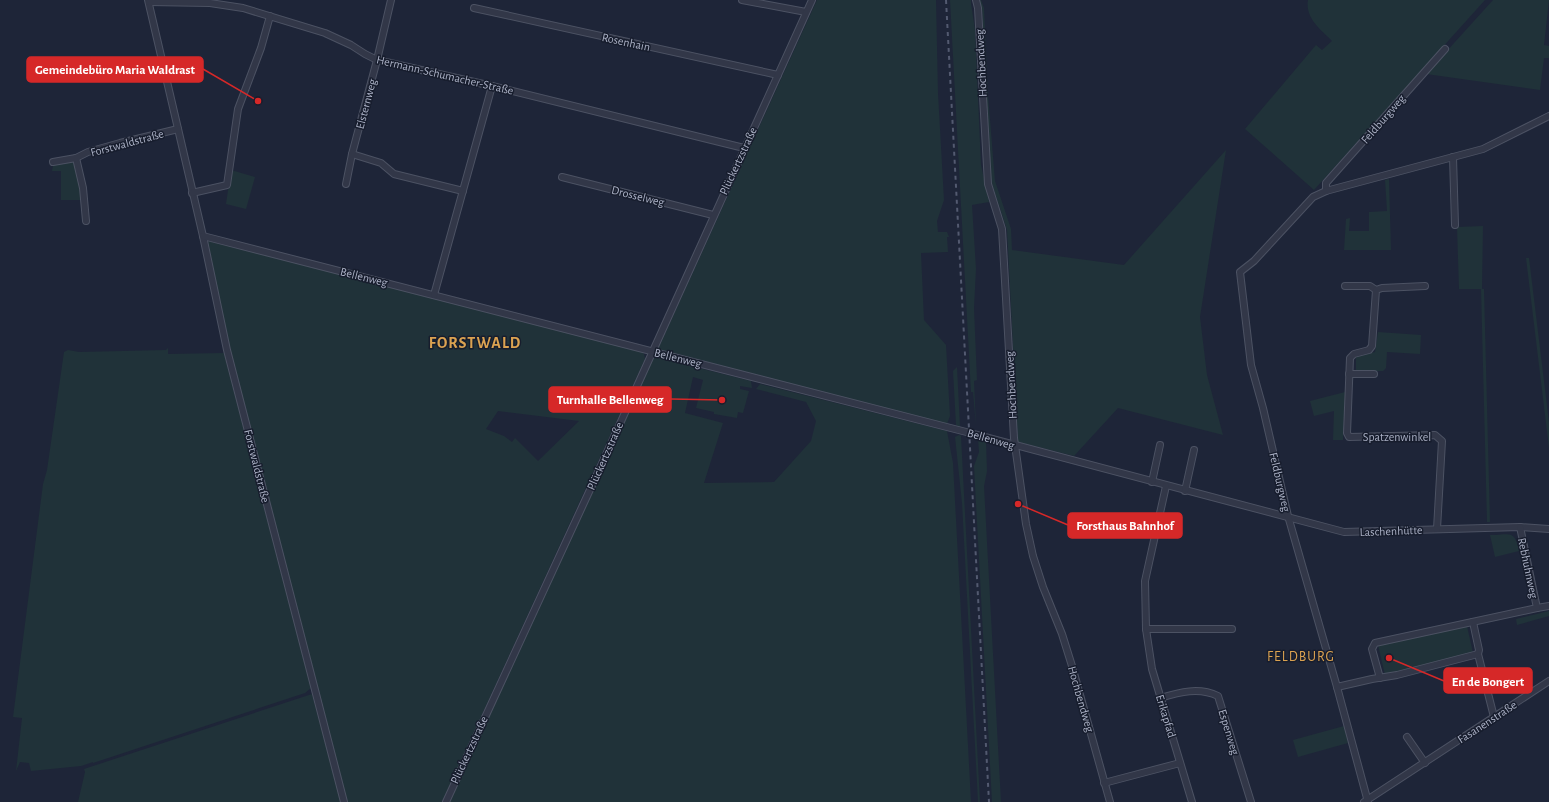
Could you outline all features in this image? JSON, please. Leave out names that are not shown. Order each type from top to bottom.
[{"type":"street","points":[[243,8],[246,0]]},
{"type":"street","name":"Elsternweg","points":[[346,184],[352,154],[391,0]]},
{"type":"street","points":[[742,0],[806,12]]},
{"type":"street","name":"Plückertzstraße","points":[[446,802],[812,0]]},
{"type":"street","name":"Hochbendweg","points":[[976,0],[978,8],[988,184],[1002,229],[1015,446],[1026,524],[1033,556],[1068,653],[1110,802]]},
{"type":"street","name":"Hermann-Schumacher-Straße","points":[[148,1],[209,3],[243,8],[325,33],[351,45],[364,54],[377,60],[492,86],[744,148]]},
{"type":"street","name":"Forstwaldstraße","points":[[148,1],[203,236],[227,350],[344,802]]},
{"type":"street","name":"Rosenhain","points":[[474,8],[778,75]]},
{"type":"street","points":[[192,193],[227,185],[238,109],[262,48],[270,16]]},
{"type":"street","name":"Feldburgweg","points":[[1326,191],[1326,183],[1444,49]]},
{"type":"street","points":[[434,295],[492,86]]},
{"type":"street","name":"Feldburgweg","points":[[1366,801],[1337,687],[1288,516],[1268,431],[1250,366],[1240,272],[1254,261],[1313,197],[1326,191],[1483,150],[1549,116]]},
{"type":"street","name":"Forstwaldstraße","points":[[53,162],[76,158],[88,152],[178,129]]},
{"type":"street","points":[[352,154],[381,163],[394,174],[463,191]]},
{"type":"street","points":[[1453,157],[1455,226]]},
{"type":"street","name":"Forstwaldstraße","points":[[76,158],[83,188],[86,221]]},
{"type":"street","name":"Drosselweg","points":[[562,177],[714,215]]},
{"type":"street","name":"Bellenweg","points":[[203,236],[978,435],[1238,504]]},
{"type":"street","points":[[1344,286],[1370,286],[1376,290],[1382,288],[1425,286]]},
{"type":"street","name":"Spatzenwinkel","points":[[1376,290],[1372,346],[1369,350],[1354,354],[1350,358],[1347,433],[1349,437],[1435,435],[1442,440],[1437,529]]},
{"type":"street","points":[[1350,374],[1374,374]]},
{"type":"street","points":[[1152,482],[1160,445]]},
{"type":"street","points":[[1186,491],[1194,450]]},
{"type":"street","name":"Erikapfad","points":[[1166,486],[1145,581],[1146,628],[1152,670],[1192,802]]},
{"type":"street","name":"Laschenhütte","points":[[1238,504],[1344,532],[1520,527],[1549,529]]},
{"type":"street","name":"Rebhuhnweg","points":[[1520,527],[1537,608]]},
{"type":"street","name":"Rebhuhnweg","points":[[1380,678],[1372,649],[1375,643],[1549,606]]},
{"type":"street","points":[[1473,622],[1479,650],[1478,654],[1494,717]]},
{"type":"street","points":[[1146,628],[1232,629]]},
{"type":"street","points":[[1337,687],[1478,654]]},
{"type":"street","name":"Fasanenstraße","points":[[1366,801],[1549,681]]},
{"type":"street","name":"Espenweg","points":[[1160,698],[1178,692],[1199,690],[1211,692],[1218,696],[1251,802]]},
{"type":"street","points":[[1407,737],[1425,763]]},
{"type":"street","points":[[1104,783],[1180,764]]},
{"type":"shaded area","points":[[817,0],[936,0],[938,93],[944,200],[937,221],[938,232],[947,232],[949,237],[947,237],[948,252],[921,253],[924,320],[946,345],[950,416],[947,424],[658,349]]},
{"type":"shaded area","points":[[950,0],[971,0],[975,30],[981,165],[989,202],[972,205],[976,269],[974,308],[977,380],[974,381],[976,426],[973,392],[971,392]]},
{"type":"shaded area","points":[[979,0],[981,0],[984,8],[988,95],[995,181],[1011,229],[1012,250],[1124,265],[1226,150],[1200,317],[1207,375],[1223,435],[1118,408],[1074,456],[1018,442],[1007,230],[991,181],[982,8]]},
{"type":"shaded area","points":[[1308,0],[1485,0],[1314,190],[1245,129],[1316,45],[1322,50],[1332,41],[1318,28],[1311,18]]},
{"type":"shaded area","points":[[1493,0],[1549,0],[1544,45],[1549,46],[1549,58],[1544,58],[1540,90],[1426,74]]},
{"type":"shaded area","points":[[69,160],[74,162],[76,165],[84,200],[61,200],[61,171],[52,171],[53,166],[56,163]]},
{"type":"shaded area","points":[[231,170],[255,177],[246,209],[226,204]]},
{"type":"shaded area","points":[[1389,179],[1391,250],[1344,250],[1346,219],[1350,218],[1349,231],[1369,231],[1369,212],[1387,211],[1385,180]]},
{"type":"shaded area","points":[[1483,226],[1482,289],[1484,289],[1490,522],[1487,522],[1481,289],[1459,289],[1457,227]]},
{"type":"shaded area","points":[[208,241],[641,351],[644,354],[645,359],[442,802],[347,802],[230,353]],"holes":[[[498,411],[579,421],[538,461],[515,438],[512,442],[504,436],[486,429]]]},
{"type":"shaded area","points":[[1526,258],[1529,258],[1549,422],[1549,448]]},
{"type":"shaded area","points":[[1378,332],[1421,335],[1420,354],[1387,352],[1386,368],[1383,371],[1356,371],[1356,357],[1375,352]]},
{"type":"shaded area","points":[[168,348],[168,354],[224,353],[311,688],[305,693],[93,763],[81,766],[31,771],[29,763],[20,762],[16,771],[22,718],[13,717],[43,484],[47,470],[64,352],[68,350],[79,352],[166,350]]},
{"type":"shaded area","points":[[655,357],[751,381],[752,388],[740,386],[740,389],[749,391],[743,413],[738,412],[737,418],[714,414],[714,412],[696,408],[703,380],[693,377],[685,413],[723,423],[704,483],[774,482],[811,441],[816,421],[806,402],[756,389],[760,384],[947,431],[953,463],[971,802],[449,802],[650,363]]},
{"type":"shaded area","points":[[957,367],[960,427],[956,425],[953,371]]},
{"type":"shaded area","points":[[1345,392],[1343,440],[1333,440],[1334,411],[1314,416],[1310,401]]},
{"type":"shaded area","points":[[959,435],[961,436],[980,802],[978,802],[962,503],[955,437]]},
{"type":"shaded area","points":[[978,439],[986,441],[987,471],[984,486],[1001,802],[992,802],[974,466],[979,452]]},
{"type":"shaded area","points":[[1506,534],[1513,536],[1519,551],[1495,557],[1490,535]]},
{"type":"shaded area","points":[[1549,611],[1549,616],[1517,625],[1516,619]]},
{"type":"shaded area","points":[[1467,626],[1473,653],[1385,675],[1378,645]]},
{"type":"shaded area","points":[[312,694],[341,802],[78,802],[85,772],[84,769]]},
{"type":"shaded area","points":[[1344,726],[1348,743],[1298,757],[1293,740]]},
{"type":"railway","points":[[946,0],[989,802]]},
{"type":"place","name":"Gemeindebüro Maria Waldrast","points":[[258,101]]},
{"type":"place","name":"Turnhalle Bellenweg","points":[[722,400]]},
{"type":"place","name":"Forsthaus Bahnhof","points":[[1018,504]]},
{"type":"place","name":"En de Bongert","points":[[1389,658]]},
{"type":"district","name":"FORSTWALD","points":[[475,342]]},
{"type":"district","name":"FELDBURG","points":[[1301,656]]}]
